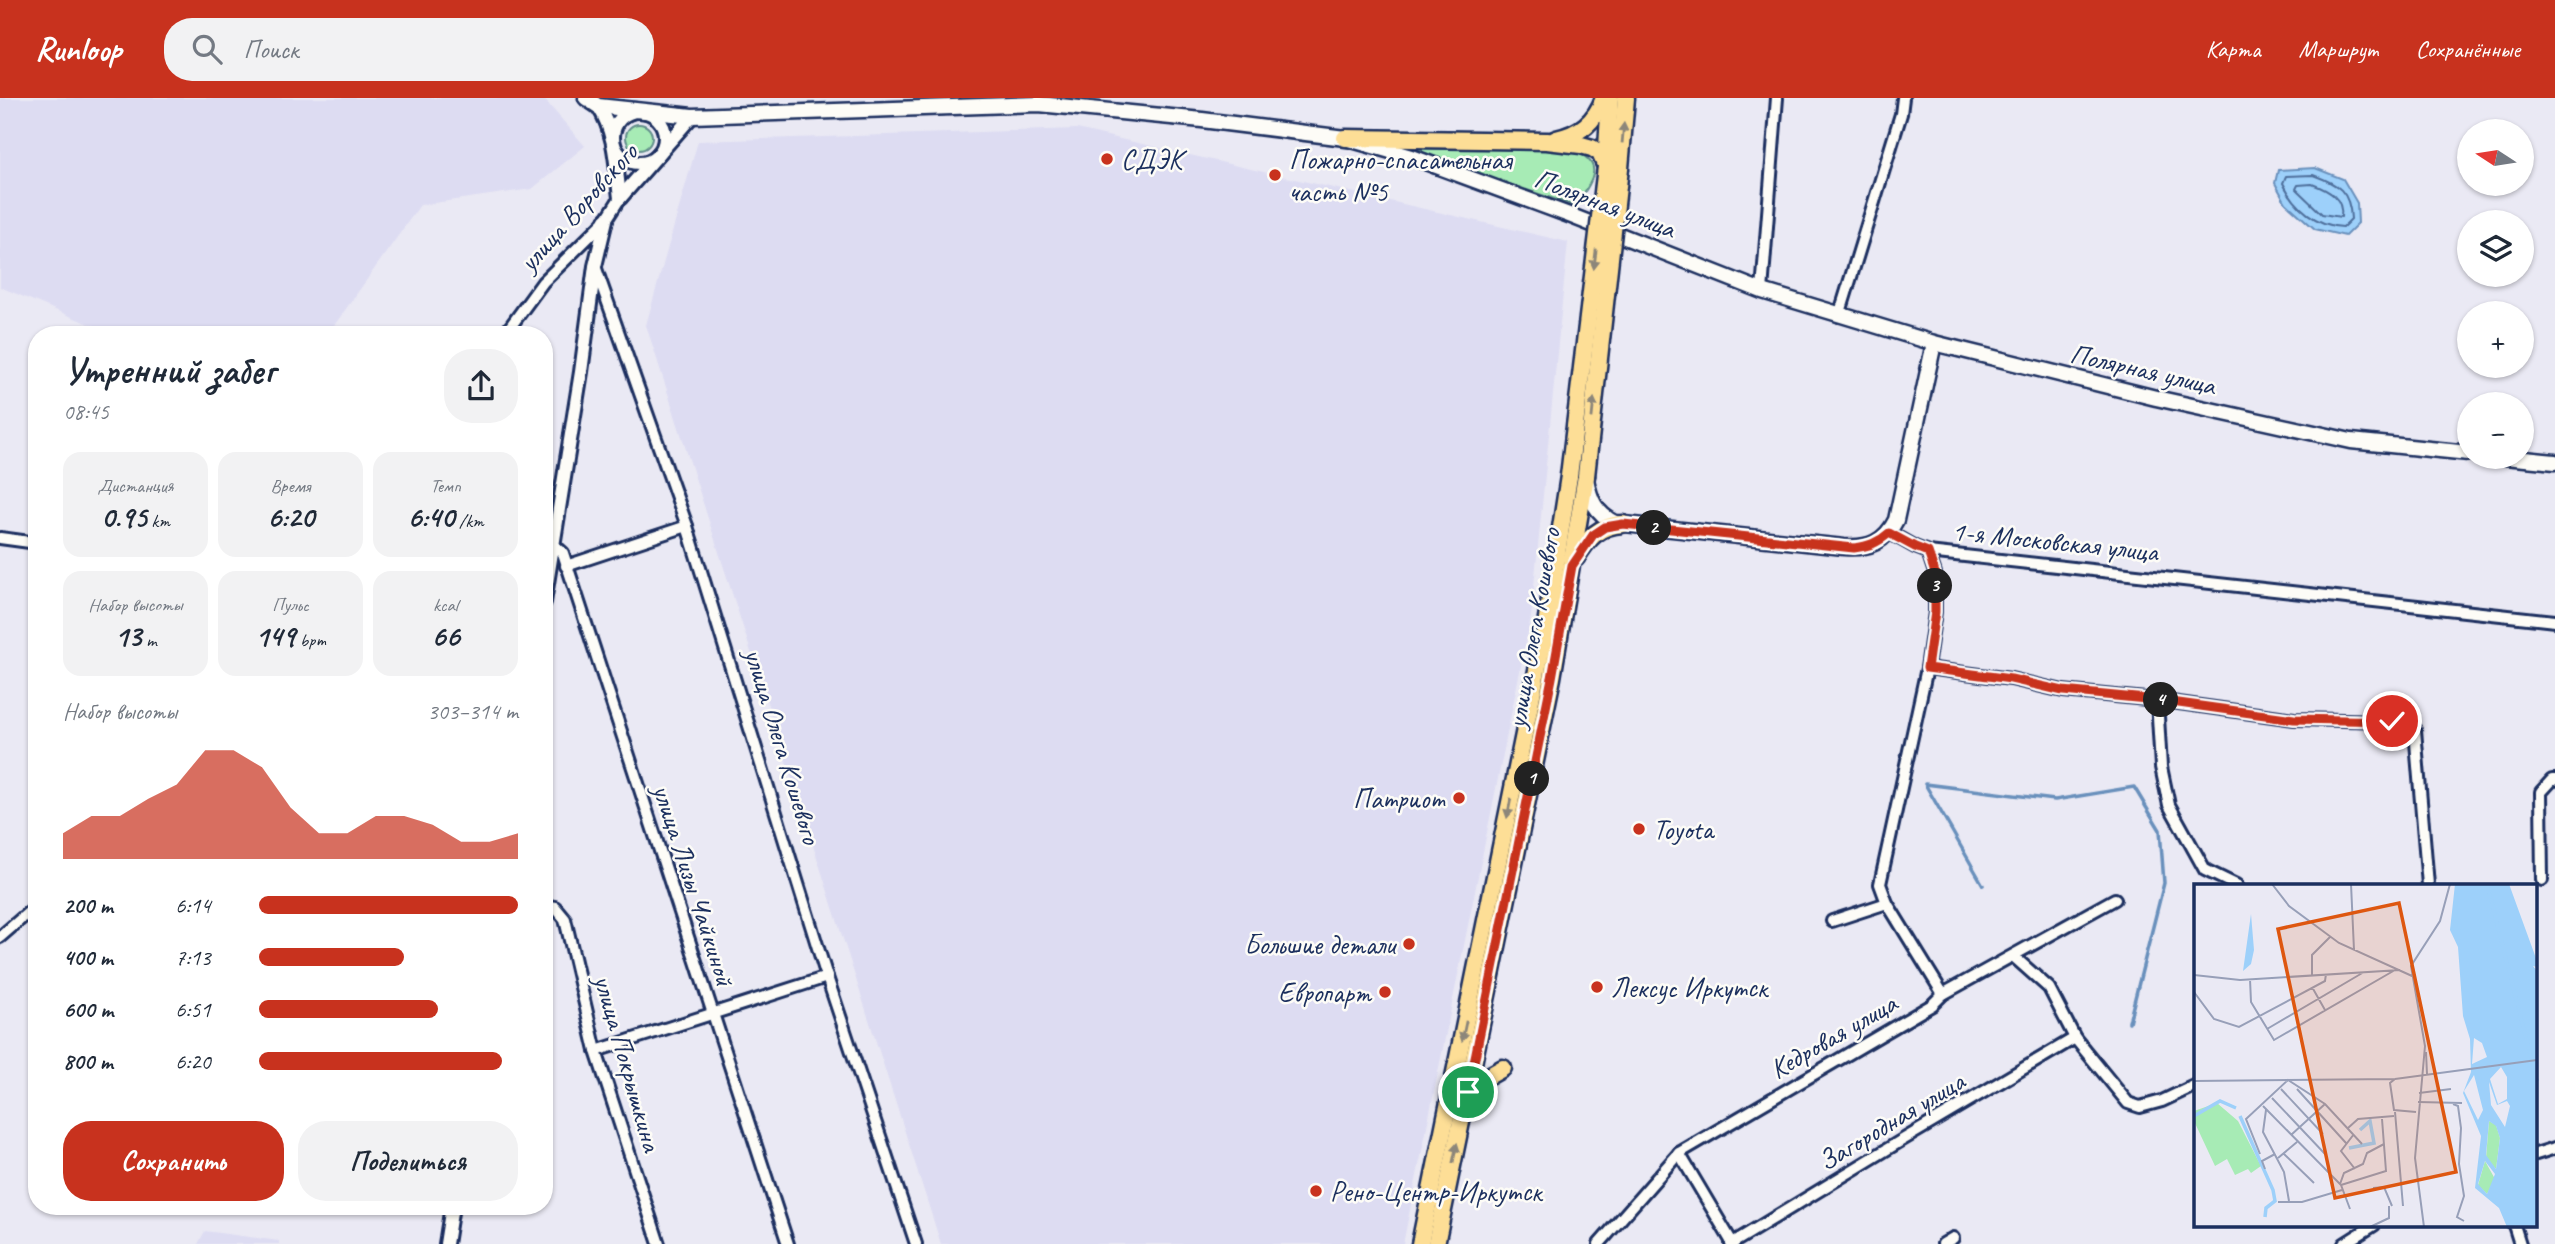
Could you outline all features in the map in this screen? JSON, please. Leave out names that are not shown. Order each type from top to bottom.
[{"type":"main road","points":[[1547,141],[1566,137],[1583,129],[1592,120],[1604,98]]},
{"type":"main road","name":"улица Олега Кошевого","points":[[1610,98],[1613,167]]},
{"type":"main road","name":"улица Олега Кошевого","points":[[1436,1244],[1552,678],[1572,566],[1577,476],[1613,167],[1626,98]]},
{"type":"main road","name":"Полярная улица","points":[[592,102],[645,113],[692,116],[1038,104],[1202,120],[1345,138],[1412,156],[1762,291],[1934,343],[2156,398],[2351,441],[2457,452]]},
{"type":"main road","points":[[1345,138],[1547,141],[1592,148],[1613,167]]},
{"type":"main road","points":[[1577,476],[1596,509],[1607,519],[1623,524],[1854,548],[1869,546],[1881,541],[1889,533],[1899,506],[1934,343]]},
{"type":"main road","points":[[2534,460],[2555,462]]},
{"type":"main road","name":"улица Олега Кошевого","points":[[1420,1244],[1577,476]]},
{"type":"main road","points":[[1572,566],[1593,535],[1605,527],[1623,524]]},
{"type":"main road","points":[[1463,1115],[1471,1094],[1480,1081],[1503,1068]]},
{"type":"street","points":[[1762,291],[1777,98]]},
{"type":"street","points":[[1839,316],[1901,114],[1903,98]]},
{"type":"street","points":[[592,102],[607,119],[613,142],[616,150],[627,161],[643,163],[656,156],[664,142],[664,133],[657,119],[645,113],[634,112],[615,126],[613,142],[620,198]]},
{"type":"street","name":"улица Воровского","points":[[511,326],[543,282],[606,220],[620,198],[692,116]]},
{"type":"street","points":[[553,544],[595,266],[606,220]]},
{"type":"street","name":"улица Олега Кошевого","points":[[595,266],[687,526],[827,976],[916,1244]]},
{"type":"street","points":[[566,566],[687,526]]},
{"type":"street","name":"1-я Московская улица","points":[[1889,533],[1928,552],[2555,621]]},
{"type":"street","points":[[0,538],[28,542]]},
{"type":"street","name":"улица Лизы Чайкиной","points":[[553,544],[563,553],[788,1244]]},
{"type":"street","points":[[1928,552],[1935,573],[1935,599],[1927,668],[1880,884],[1888,903],[1943,994]]},
{"type":"street","points":[[1927,668],[2011,679],[2063,691],[2157,700],[2294,719],[2392,721],[2415,730],[2428,884]]},
{"type":"street","points":[[2157,700],[2161,767],[2169,805],[2205,870],[2234,884]]},
{"type":"street","points":[[2542,880],[2541,792],[2555,780]]},
{"type":"street","name":"Кедровая улица","points":[[1599,1244],[1679,1153],[1932,1005],[1943,994],[2115,899]]},
{"type":"street","points":[[1832,921],[1888,903]]},
{"type":"street","name":"улица Покрышкина","points":[[553,906],[565,919],[596,1051],[659,1244]]},
{"type":"street","points":[[0,937],[28,913]]},
{"type":"street","points":[[2013,956],[2049,988],[2076,1038],[2129,1103],[2140,1107],[2162,1101],[2194,1086]]},
{"type":"street","points":[[596,1051],[827,976]]},
{"type":"street","name":"Загородная улица","points":[[1733,1244],[2076,1038]]},
{"type":"street","points":[[2538,1153],[2555,1148]]},
{"type":"street","points":[[1679,1153],[1733,1244]]},
{"type":"street","points":[[446,1244],[451,1215]]},
{"type":"street","points":[[2344,1244],[2372,1226]]},
{"type":"street","points":[[2514,1226],[2520,1244]]},
{"type":"shaded area","points":[[0,98],[543,98],[585,146],[532,189],[420,205],[334,326],[94,326],[0,287]]},
{"type":"shaded area","points":[[1077,129],[1568,242],[1531,617],[1403,1244],[941,1244],[646,325],[698,141]]},
{"type":"shaded area","points":[[205,1231],[279,1241],[279,1244],[198,1244]]},
{"type":"green space","points":[[639,124],[648,128],[652,137],[648,146],[639,150],[630,146],[626,137],[630,128]]},
{"type":"green space","points":[[1570,149],[1589,160],[1593,173],[1587,189],[1575,206],[1420,154],[1416,150]]},
{"type":"water","points":[[2315,168],[2343,179],[2357,203],[2358,223],[2345,236],[2315,229],[2286,203],[2275,183],[2278,170]]},
{"type":"waterway","points":[[1983,885],[1925,784],[2055,800],[2134,787],[2160,830],[2164,883],[2129,1022]]},
{"type":"place","name":"СДЭК","points":[[1107,159]]},
{"type":"place","name":"Пожарно-спасательная часть №5","points":[[1275,175]]},
{"type":"place","name":"Патриот","points":[[1459,798]]},
{"type":"place","name":"Toyota","points":[[1639,829]]},
{"type":"place","name":"Большие детали","points":[[1409,944]]},
{"type":"place","name":"Лексус Иркутск","points":[[1597,987]]},
{"type":"place","name":"Европарт","points":[[1385,992]]},
{"type":"place","name":"Рено-Центр-Иркутск","points":[[1316,1191]]},
{"type":"route","points":[[1468,1092],[1552,678],[1572,566],[1587,541],[1605,527],[1623,524],[1854,548],[1881,541],[1889,533],[1928,552],[1935,573],[1935,612],[1927,668],[2011,679],[2063,691],[2157,700],[2294,719],[2392,721]]}]
